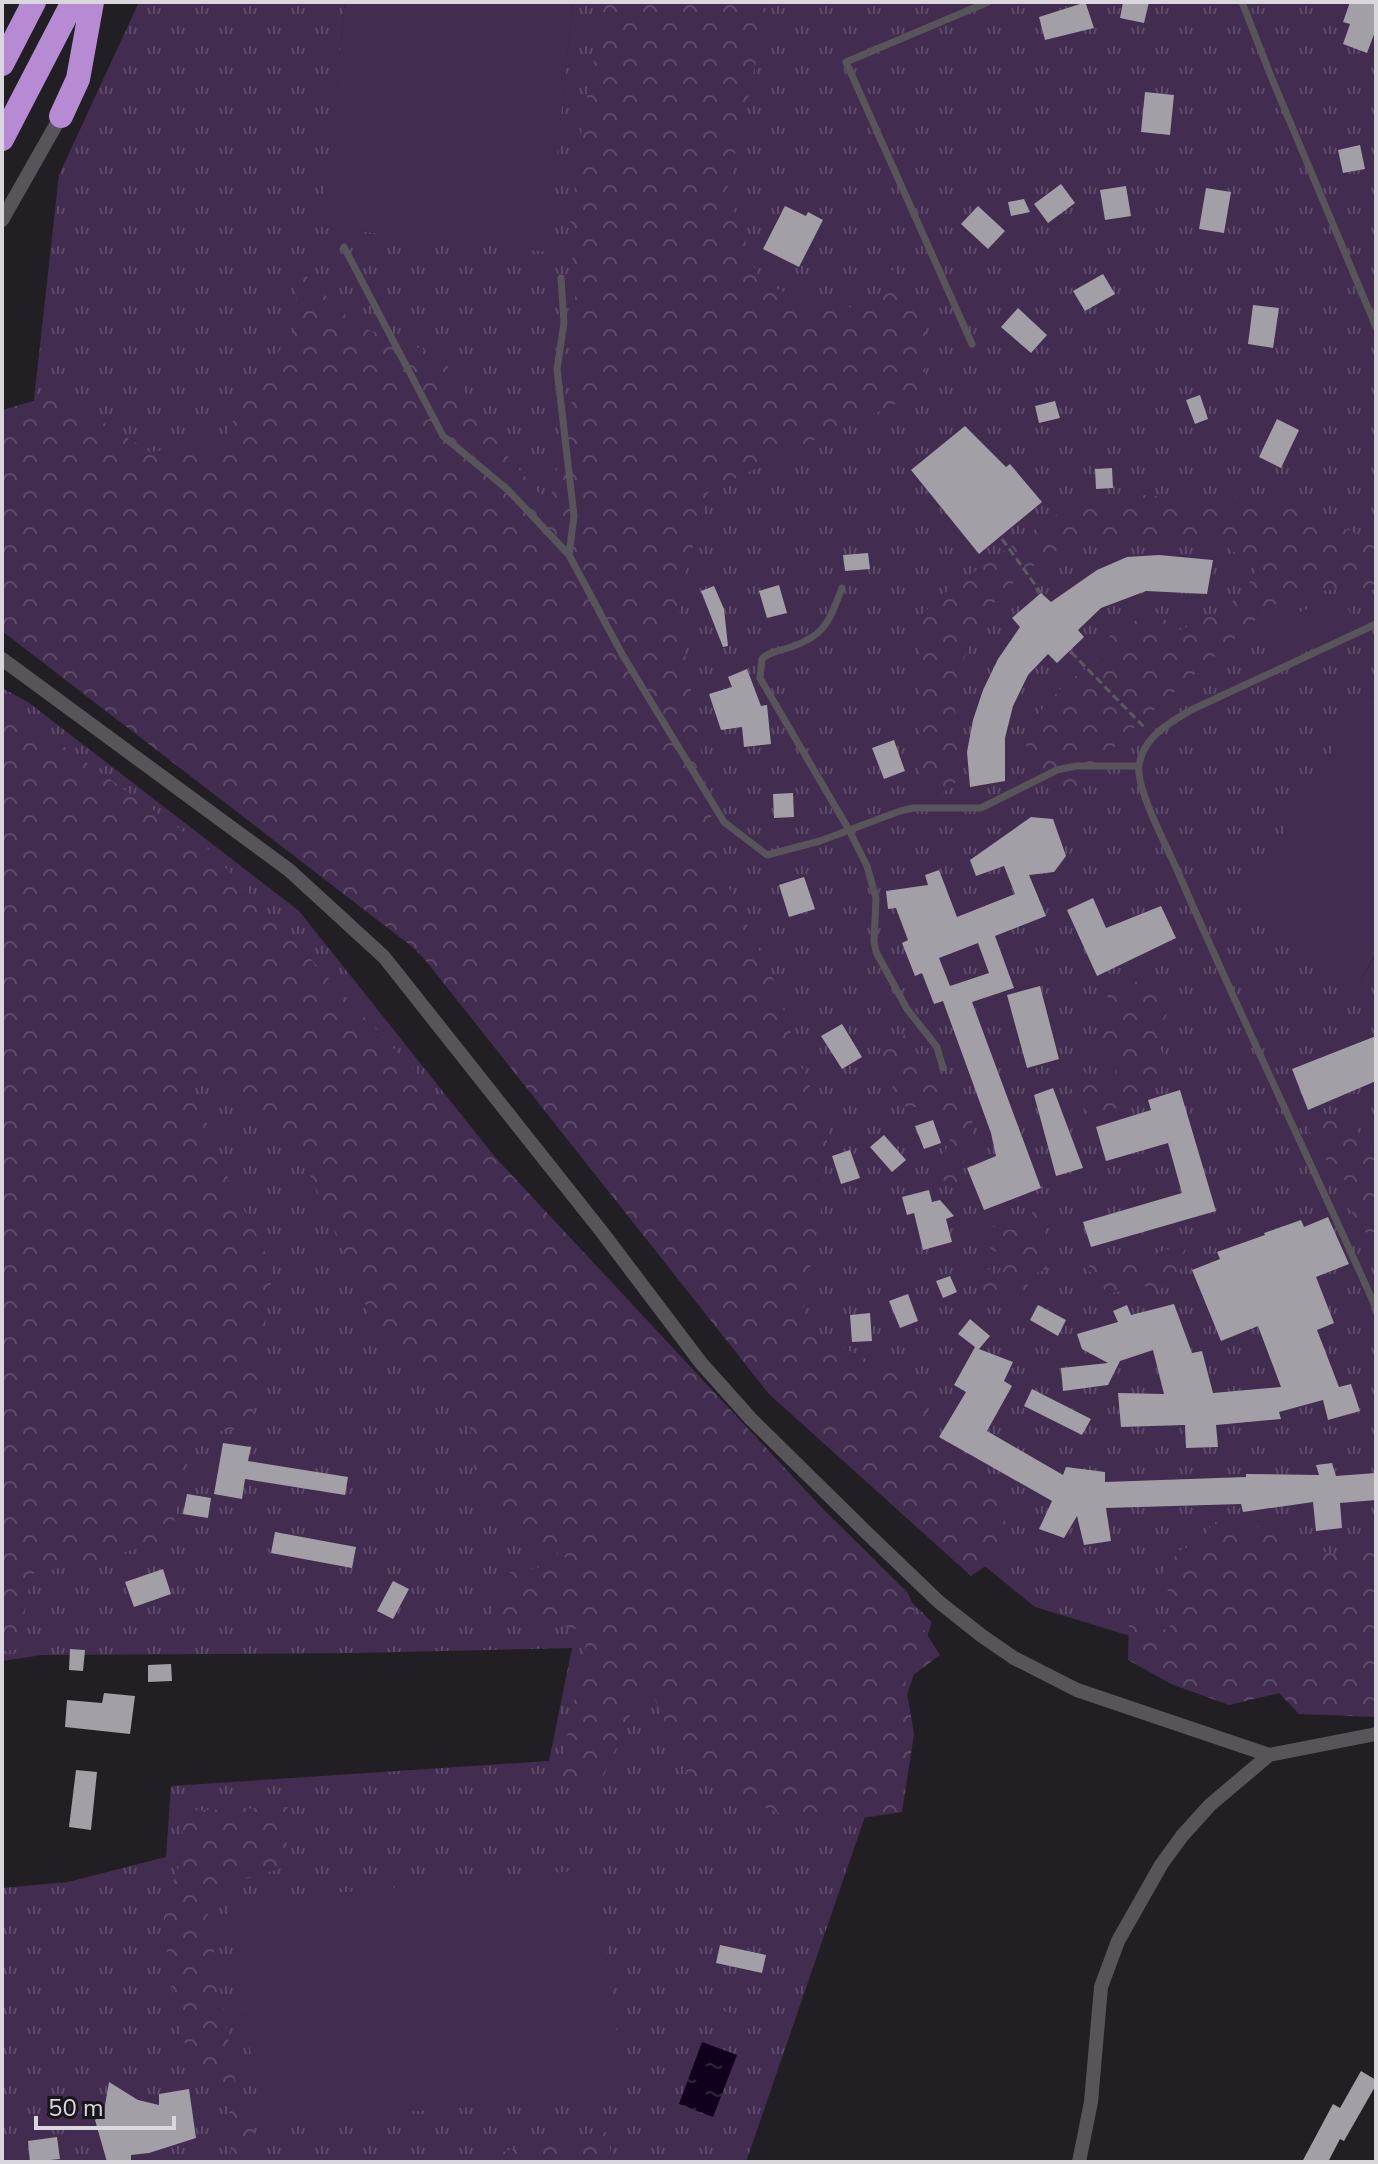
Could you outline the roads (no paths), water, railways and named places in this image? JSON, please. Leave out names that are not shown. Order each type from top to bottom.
[{"type":"highway","points":[[2,64],[34,2]]},
{"type":"highway","points":[[2,139],[73,2]]},
{"type":"highway","points":[[61,116],[78,79],[92,2]]},
{"type":"street","points":[[2,220],[61,116]]},
{"type":"street","points":[[2,659],[289,870],[384,957],[602,1232],[701,1363],[751,1419],[939,1602],[1014,1658],[1077,1690],[1269,1755]]},
{"type":"street","points":[[1079,2162],[1091,2102],[1101,1987],[1118,1941],[1161,1865],[1210,1805],[1269,1755],[1376,1734]]},
{"type":"lane","points":[[972,344],[846,62],[988,2]]},
{"type":"lane","points":[[1242,2],[1376,327]]},
{"type":"lane","points":[[344,247],[443,436],[508,490],[569,555],[622,654],[724,822],[767,855],[900,811],[914,808],[981,808],[1057,770],[1076,766],[1138,766]]},
{"type":"lane","points":[[561,278],[564,323],[557,369],[574,516],[569,555]]},
{"type":"lane","points":[[842,588],[829,621],[820,633],[793,647],[768,653],[760,666],[760,678],[867,866],[876,898],[876,952],[907,1009],[937,1047],[943,1068]]},
{"type":"lane","points":[[1376,624],[1191,710],[1162,727],[1146,746],[1138,766],[1143,791],[1192,904],[1376,1308]]},
{"type":"water","points":[[702,2042],[737,2055],[713,2117],[679,2104]]}]
